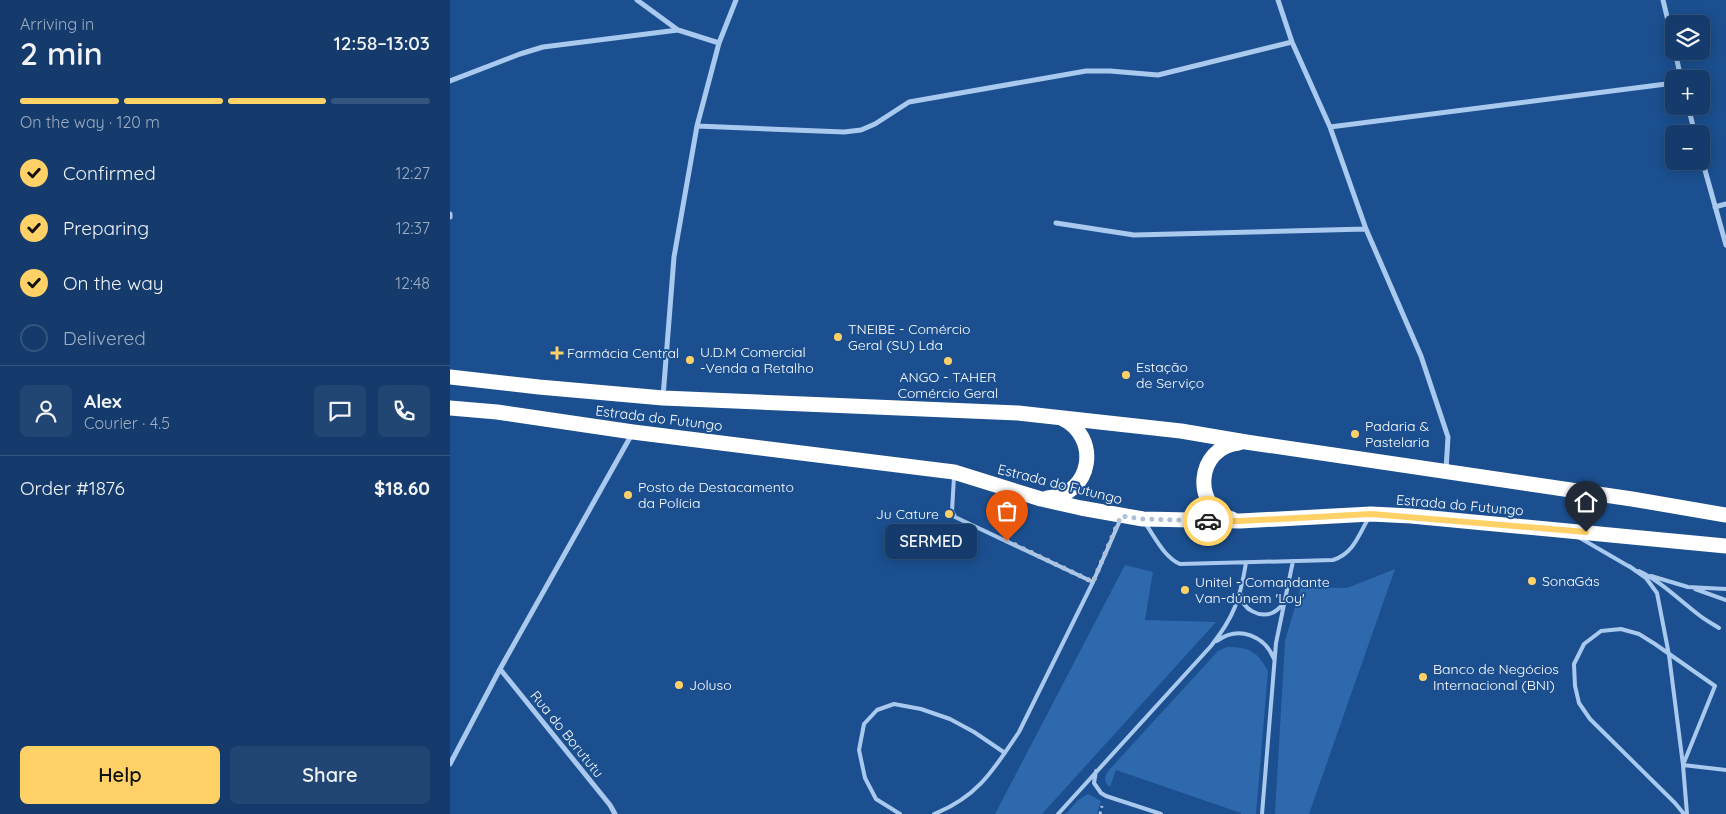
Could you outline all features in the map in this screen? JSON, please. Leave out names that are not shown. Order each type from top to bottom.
[{"type":"highway","name":"Estrada do Futungo","points":[[450,377],[663,398],[1057,416],[1181,431],[1726,515]]},
{"type":"highway","name":"Estrada do Futungo","points":[[450,408],[497,412],[633,432],[954,472],[1041,499],[1143,519],[1240,521],[1371,514],[1567,530],[1726,546]]},
{"type":"highway","points":[[1041,499],[1054,498],[1067,493],[1078,484],[1085,472],[1088,458],[1086,444],[1080,432],[1070,422],[1057,416]]},
{"type":"highway","points":[[1240,521],[1226,518],[1215,510],[1208,500],[1203,485],[1210,459],[1215,454],[1232,444],[1246,442]]},
{"type":"street","points":[[637,0],[678,30],[719,43]]},
{"type":"street","points":[[663,398],[674,257],[697,126],[719,43],[736,0]]},
{"type":"street","points":[[1278,0],[1292,42],[1330,127],[1366,229],[1422,356],[1448,437],[1446,471]]},
{"type":"street","points":[[1663,0],[1667,15]]},
{"type":"street","points":[[450,81],[520,54],[543,48],[678,30]]},
{"type":"street","points":[[697,126],[844,132],[861,130],[875,124],[909,102],[1086,71],[1110,70],[1158,75],[1292,42]]},
{"type":"street","points":[[1330,127],[1665,84]]},
{"type":"street","points":[[1705,170],[1726,245]]},
{"type":"street","points":[[1715,207],[1726,204]]},
{"type":"street","points":[[1056,223],[1134,235],[1366,229]]},
{"type":"street","points":[[450,764],[500,669],[633,432]]},
{"type":"street","name":"Rua do Borututu","points":[[500,669],[604,797],[615,814]]},
{"type":"lane","points":[[954,472],[952,511],[955,517],[1093,582]]},
{"type":"lane","points":[[1143,519],[1167,554],[1180,564],[1246,563],[1333,560],[1342,557],[1351,550],[1371,514]]},
{"type":"lane","points":[[934,814],[952,807],[969,796],[981,785],[1005,753],[1022,724],[1093,582],[1121,516]]},
{"type":"lane","points":[[1567,530],[1646,574],[1726,600]]},
{"type":"lane","points":[[1262,814],[1276,643],[1294,561]]},
{"type":"lane","points":[[1058,814],[1211,646],[1225,628],[1241,593],[1246,563]]},
{"type":"lane","points":[[1629,566],[1646,578],[1657,593],[1669,655],[1683,765],[1686,814]]},
{"type":"lane","points":[[1646,574],[1719,628]]},
{"type":"lane","points":[[1688,587],[1726,589]]},
{"type":"lane","points":[[1241,593],[1246,606],[1258,614],[1272,613],[1285,603]]},
{"type":"lane","points":[[1683,765],[1714,686],[1639,634],[1621,629],[1601,631],[1584,644],[1574,664],[1574,686],[1579,703],[1590,719],[1686,814]]},
{"type":"lane","points":[[1211,646],[1221,638],[1232,634],[1248,634],[1255,636],[1267,646],[1274,661]]},
{"type":"lane","points":[[900,814],[876,799],[865,778],[859,750],[864,724],[877,710],[894,704],[921,709],[950,719],[974,732],[1005,753]]},
{"type":"lane","points":[[1683,765],[1726,770]]},
{"type":"lane","points":[[1096,771],[1094,783],[1101,793],[1161,814]]},
{"type":"shaded area","points":[[1125,565],[1153,572],[1145,620],[1216,622],[1042,814],[995,814]]},
{"type":"shaded area","points":[[1395,569],[1309,814],[1275,814],[1285,641],[1301,587],[1347,588]]},
{"type":"shaded area","points":[[1227,647],[1247,649],[1260,659],[1268,671],[1256,814],[1241,814],[1116,770],[1110,787],[1105,779],[1109,770],[1218,651]]},
{"type":"shaded area","points":[[1088,794],[1101,801],[1097,814],[1066,814],[1078,800]]},
{"type":"way so far","points":[[1007,541],[1093,582],[1121,516],[1143,519],[1208,521]]},
{"type":"place","name":"TNEIBE - Comércio Geral (SU) Lda","points":[[838,337]]},
{"type":"place","name":"Farmácia Central","points":[[557,353]]},
{"type":"place","name":"U.D.M Comercial -Venda a Retalho","points":[[690,360]]},
{"type":"place","name":"ANGO - TAHER Comércio Geral","points":[[948,361]]},
{"type":"place","name":"Estação de Serviço","points":[[1126,375]]},
{"type":"place","name":"Padaria & Pastelaria","points":[[1355,434]]},
{"type":"place","name":"Posto de Destacamento da Polícia","points":[[628,495]]},
{"type":"place","name":"Ju Cature","points":[[949,514]]},
{"type":"place","name":"SERMED","points":[[1007,541]]},
{"type":"place","name":"SonaGás","points":[[1532,581]]},
{"type":"place","name":"Unitel - Comandante Van-dúnem 'Loy'","points":[[1185,590]]},
{"type":"place","name":"Banco de Negócios Internacional (BNI)","points":[[1423,677]]},
{"type":"place","name":"Joluso","points":[[679,685]]},
{"type":"route","points":[[1208,521],[1371,514],[1586,532]]}]
